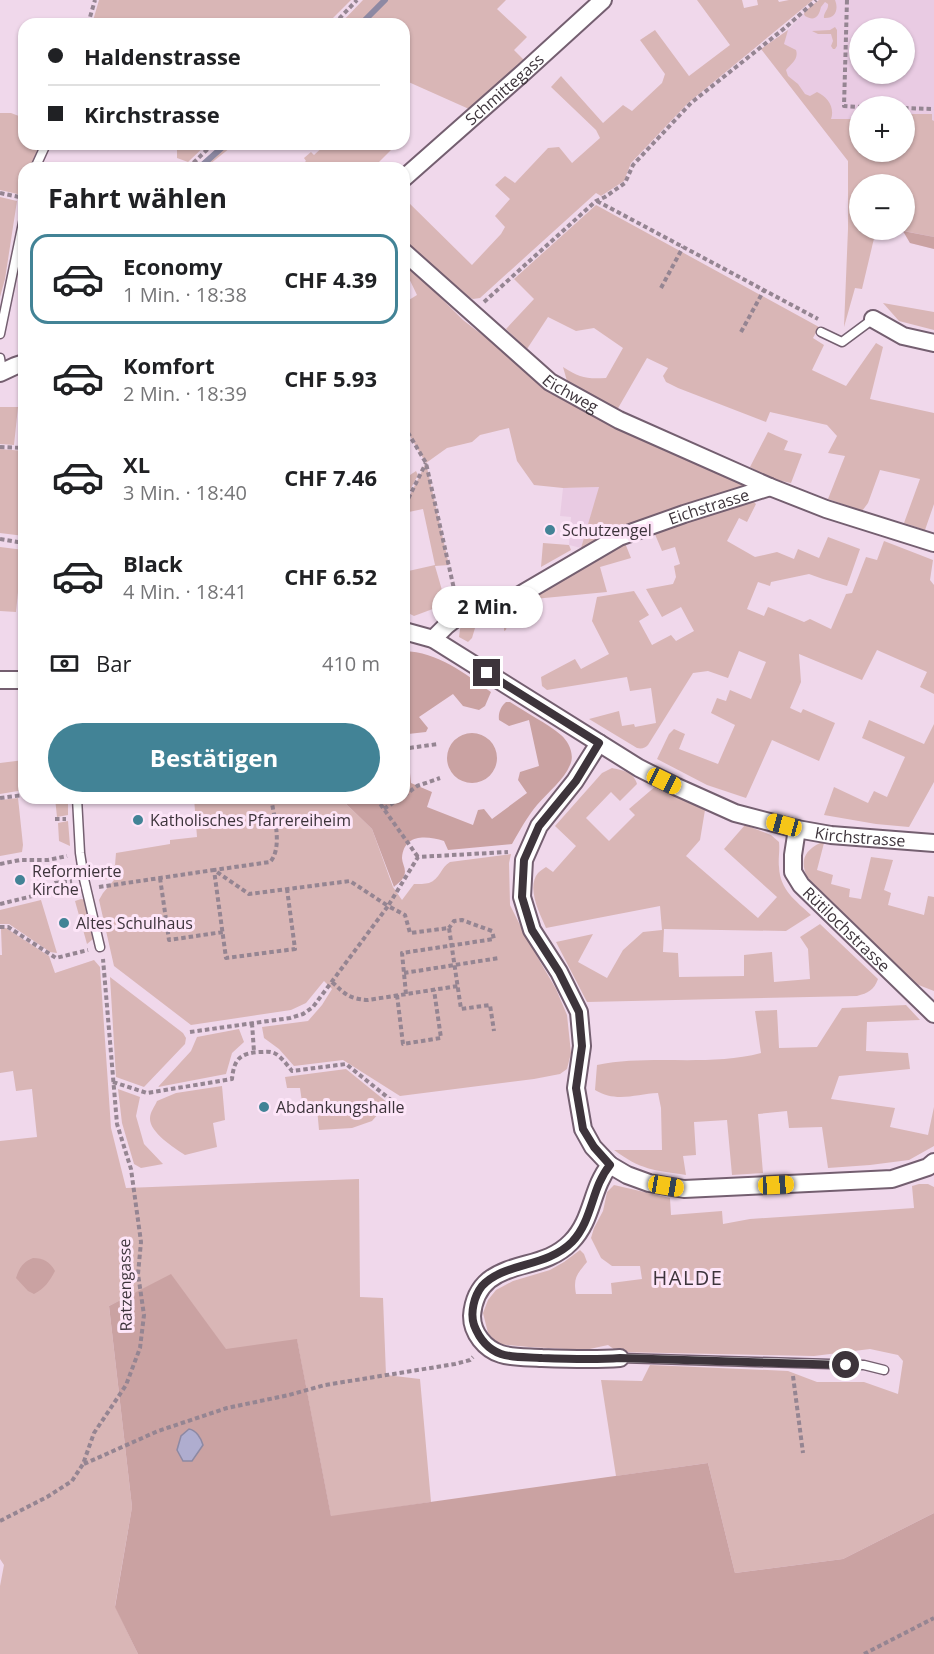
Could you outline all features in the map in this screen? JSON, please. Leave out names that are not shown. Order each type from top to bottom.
[{"type":"street","name":"Schmittegass","points":[[410,173],[603,0]]},
{"type":"street","name":"Eichweg","points":[[410,257],[550,382],[619,420],[770,487]]},
{"type":"street","points":[[873,319],[903,336],[934,344]]},
{"type":"street","points":[[1,367],[18,364]]},
{"type":"street","name":"Eichstrasse","points":[[433,639],[459,610],[520,595],[619,537],[770,487],[826,509],[934,543]]},
{"type":"street","name":"Kirchstrasse","points":[[410,633],[433,639],[639,768],[735,813],[831,835],[934,843]]},
{"type":"street","points":[[0,680],[18,680]]},
{"type":"street","points":[[599,743],[576,781],[539,826],[524,860],[522,897],[532,930],[559,972],[579,1012],[582,1046],[576,1088],[583,1129],[594,1147],[610,1165],[627,1175],[648,1183],[684,1189],[892,1179],[928,1167],[934,1162]]},
{"type":"street","name":"Rütilochstrasse","points":[[797,829],[793,872],[801,885],[934,1014]]},
{"type":"street","points":[[610,1165],[602,1174],[586,1221],[573,1241],[560,1252],[543,1261],[519,1267],[490,1279],[477,1294],[472,1318],[477,1335],[484,1344],[502,1354],[518,1357],[596,1360],[620,1358]]},
{"type":"lane","points":[[0,334],[18,247]]},
{"type":"lane","points":[[821,332],[842,342],[873,319]]},
{"type":"lane","points":[[76,804],[84,879],[100,947]]},
{"type":"lane","points":[[620,1358],[864,1365],[885,1370]]},
{"type":"path","points":[[90,18],[95,0]]},
{"type":"path","points":[[340,18],[357,0]]},
{"type":"path","points":[[473,312],[596,201],[625,183],[633,165],[691,104],[816,0]]},
{"type":"path","points":[[847,0],[844,106],[849,106]]},
{"type":"path","points":[[915,108],[934,109]]},
{"type":"path","points":[[194,162],[207,150]]},
{"type":"path","points":[[0,193],[18,197]]},
{"type":"path","points":[[596,201],[824,322]]},
{"type":"path","points":[[661,288],[683,247]]},
{"type":"path","points":[[741,332],[764,290]]},
{"type":"path","points":[[410,436],[426,462],[459,610]]},
{"type":"path","points":[[0,447],[18,448]]},
{"type":"path","points":[[410,495],[426,462]]},
{"type":"path","points":[[0,539],[18,542]]},
{"type":"path","points":[[410,748],[438,744]]},
{"type":"path","points":[[410,791],[417,786],[440,778]]},
{"type":"path","points":[[0,798],[18,796]]},
{"type":"path","points":[[86,889],[270,862],[276,849],[276,827],[272,804]]},
{"type":"path","points":[[380,804],[418,857]]},
{"type":"path","points":[[384,809],[392,804]]},
{"type":"path","points":[[418,857],[514,851]]},
{"type":"path","points":[[0,864],[20,860],[48,861],[80,852]]},
{"type":"path","points":[[190,1032],[290,1018],[303,1014],[313,1007],[388,906],[418,857]]},
{"type":"path","points":[[214,870],[249,894],[350,881],[405,915],[410,933],[449,928]]},
{"type":"path","points":[[214,870],[226,958],[295,949],[287,889]]},
{"type":"path","points":[[160,878],[169,940],[223,932]]},
{"type":"path","points":[[0,904],[42,894],[55,883],[84,879]]},
{"type":"path","points":[[406,994],[402,953],[452,947],[494,939],[492,931],[462,920],[454,921],[449,928],[452,947],[454,966],[461,1010],[490,1005],[494,1031]]},
{"type":"path","points":[[0,927],[8,927],[56,958],[100,947]]},
{"type":"path","name":"Ratzengasse","points":[[0,1521],[47,1497],[72,1481],[83,1464],[94,1432],[126,1385],[140,1348],[144,1315],[138,1274],[141,1242],[131,1169],[117,1124],[103,958]]},
{"type":"path","points":[[404,973],[500,958]]},
{"type":"path","points":[[332,982],[354,999],[368,1000],[458,987]]},
{"type":"path","points":[[398,995],[403,1044],[441,1038],[434,990]]},
{"type":"path","points":[[252,1023],[254,1052]]},
{"type":"path","points":[[113,1082],[147,1093],[232,1079],[236,1062],[245,1053],[268,1052],[277,1054],[292,1071],[346,1064],[401,1108]]},
{"type":"path","points":[[83,1464],[158,1431],[227,1408],[325,1385],[455,1364],[470,1360],[477,1352]]},
{"type":"path","points":[[792,1363],[802,1454]]},
{"type":"path","points":[[864,1654],[934,1618]]},
{"type":"shaded area","points":[[99,0],[351,0],[333,18],[94,18]]},
{"type":"shaded area","points":[[363,0],[506,0],[497,9],[527,37],[514,50],[524,60],[469,109],[410,83],[410,18],[346,18]]},
{"type":"shaded area","points":[[697,0],[742,0],[744,8],[758,5],[757,0],[778,0],[779,2],[813,0],[688,103],[631,163],[624,181],[601,196],[596,193],[480,298],[469,297],[410,245],[410,204],[472,265],[505,227],[495,216],[510,199],[495,185],[505,176],[515,183],[548,148],[559,147],[572,163],[600,138],[596,130],[551,87],[561,76],[603,123],[623,105],[632,111],[662,83],[665,74],[640,40],[655,30],[689,76],[730,45]]},
{"type":"shaded area","points":[[819,0],[835,0],[837,7],[835,13],[831,17],[824,18],[828,6],[825,2],[816,17],[805,16],[805,11]]},
{"type":"shaded area","points":[[820,0],[934,0],[934,249],[910,243],[908,240],[915,240],[915,174],[858,174],[761,49],[788,30]]},
{"type":"shaded area","points":[[835,27],[837,46],[835,49],[831,46],[833,41],[831,34],[818,34],[812,31],[830,30]]},
{"type":"shaded area","points":[[788,30],[784,44],[796,50],[797,53],[794,61],[786,70],[788,76],[805,94],[810,96],[817,92],[830,103],[831,119],[849,119],[849,162],[915,162],[915,114],[932,114],[934,121],[934,237],[915,233],[915,174],[849,174],[849,240],[874,240],[862,289],[855,288],[844,327],[848,161],[761,49]]},
{"type":"shaded area","points":[[0,113],[11,113],[18,116],[18,150],[37,150],[33,162],[18,162],[18,194],[0,190]]},
{"type":"shaded area","points":[[177,150],[201,150],[188,162],[177,158]]},
{"type":"shaded area","points":[[216,150],[228,150],[212,162],[202,162]]},
{"type":"shaded area","points":[[319,150],[391,150],[379,162],[305,162],[304,158],[311,152],[314,155]]},
{"type":"shaded area","points":[[0,197],[17,201],[0,297]]},
{"type":"shaded area","points":[[596,205],[819,327],[813,338],[824,345],[812,370],[846,386],[876,343],[883,347],[870,399],[934,413],[934,504],[925,530],[904,523],[920,479],[880,470],[868,503],[862,511],[828,499],[845,456],[828,453],[837,436],[827,425],[770,412],[766,422],[666,382],[663,376],[668,368],[647,358],[617,410],[567,381],[563,367],[583,377],[606,378],[623,348],[594,328],[576,331],[548,317],[527,349],[506,329],[534,299],[514,279]]},
{"type":"shaded area","points":[[915,233],[934,237],[934,249],[910,243],[908,240],[915,240]]},
{"type":"shaded area","points":[[410,267],[463,320],[551,388],[736,480],[742,484],[742,488],[660,515],[581,548],[599,487],[563,488],[534,485],[517,461],[509,428],[480,435],[472,442],[447,448],[426,463],[410,436],[410,299],[417,295],[410,280]]},
{"type":"shaded area","points":[[883,303],[934,312],[934,330],[899,321]]},
{"type":"shaded area","points":[[0,407],[18,407],[14,445],[0,444]]},
{"type":"shaded area","points":[[768,432],[788,441],[784,450],[802,454],[791,483],[772,479],[750,467]]},
{"type":"shaded area","points":[[0,449],[18,450],[18,535],[0,533]]},
{"type":"shaded area","points":[[426,463],[449,565],[435,566],[446,604],[414,616],[410,614],[410,571],[435,565],[423,509],[410,512],[410,495]]},
{"type":"shaded area","points":[[416,471],[418,475],[410,490],[410,475]]},
{"type":"shaded area","points":[[600,487],[581,548],[569,545],[571,517],[560,516],[563,488]]},
{"type":"shaded area","points":[[751,499],[756,504],[747,522],[739,518],[727,541],[755,557],[777,552],[794,559],[798,549],[819,558],[828,537],[860,549],[847,586],[809,574],[771,582],[770,586],[758,582],[747,609],[764,616],[768,607],[804,622],[810,619],[831,629],[846,594],[852,593],[866,557],[877,560],[884,541],[933,560],[930,580],[934,585],[934,694],[920,687],[927,672],[877,650],[862,680],[799,654],[801,682],[790,708],[801,713],[803,709],[835,723],[819,761],[772,740],[746,798],[707,785],[657,759],[669,734],[674,729],[685,734],[679,749],[718,764],[735,725],[711,713],[717,698],[726,701],[730,690],[751,699],[766,662],[739,651],[728,678],[708,671],[693,673],[645,748],[637,748],[589,719],[619,711],[622,726],[634,724],[635,727],[656,723],[651,688],[630,691],[627,677],[547,690],[542,686],[541,677],[575,659],[581,669],[609,654],[592,621],[597,597],[634,591],[649,615],[639,621],[652,645],[671,635],[676,641],[694,631],[681,607],[662,617],[646,589],[673,584],[676,577],[674,566],[680,564],[675,547],[662,551],[654,532]]},
{"type":"shaded area","points":[[543,543],[569,545],[571,550],[541,567]]},
{"type":"shaded area","points":[[625,543],[631,558],[600,567],[607,592],[529,598]]},
{"type":"shaded area","points":[[0,547],[18,549],[16,612],[0,611]]},
{"type":"shaded area","points":[[511,605],[506,630],[504,631],[503,620],[475,628],[468,642],[459,637],[463,622]]},
{"type":"shaded area","points":[[410,652],[439,659],[491,692],[485,706],[479,710],[463,706],[453,694],[419,717],[428,728],[426,732],[410,734]]},
{"type":"shaded area","points":[[506,702],[510,702],[543,722],[561,735],[569,745],[572,757],[564,776],[533,810],[512,844],[448,850],[444,841],[417,838],[407,844],[404,850],[402,858],[404,876],[394,887],[372,829],[346,804],[410,804],[410,773],[411,783],[432,792],[427,807],[473,825],[478,810],[484,809],[492,819],[527,793],[518,780],[520,772],[539,766],[529,720],[509,726],[499,720],[500,710]]},
{"type":"shaded area","points":[[869,720],[924,744],[934,724],[934,782],[909,827],[824,815],[834,787],[868,803],[874,791],[887,797],[905,757],[862,738]]},
{"type":"shaded area","points":[[467,733],[477,733],[490,740],[497,753],[497,763],[490,776],[477,783],[467,783],[458,779],[451,772],[447,763],[447,753],[451,744],[458,737]]},
{"type":"shaded area","points":[[18,761],[18,791],[0,794],[0,763]]},
{"type":"shaded area","points":[[612,768],[630,774],[637,784],[620,801],[611,792],[586,818],[609,841],[635,815],[629,809],[657,785],[705,810],[700,840],[686,856],[758,918],[777,897],[724,849],[745,825],[771,835],[779,842],[782,882],[789,894],[811,915],[786,931],[664,929],[663,952],[678,953],[679,977],[744,976],[744,955],[772,952],[774,982],[810,979],[808,949],[800,937],[820,924],[878,979],[872,988],[857,996],[587,1002],[556,942],[593,934],[578,962],[607,978],[623,950],[643,932],[662,930],[660,906],[546,928],[535,901],[533,886],[538,873],[546,867],[553,872],[576,846],[555,826],[602,773]]},
{"type":"shaded area","points":[[18,798],[22,852],[0,856],[0,800]]},
{"type":"shaded area","points":[[56,804],[68,804],[68,815],[57,817]]},
{"type":"shaded area","points":[[194,804],[346,804],[372,829],[393,887],[402,900],[414,884],[433,881],[450,862],[511,854],[509,863],[510,905],[556,989],[567,1015],[571,1053],[567,1069],[560,1074],[534,1079],[400,1096],[343,1060],[294,1066],[279,1049],[264,1038],[262,1027],[308,1021],[332,989],[324,981],[306,1003],[291,1010],[191,1025],[114,966],[99,900],[114,880],[103,878],[96,869],[115,865],[116,853],[170,844],[170,840],[197,837]]},
{"type":"shaded area","points":[[68,821],[70,846],[59,841],[58,823]]},
{"type":"shaded area","points":[[824,843],[817,870],[833,875],[831,884],[850,889],[849,897],[861,899],[871,857],[893,860],[884,890],[891,893],[888,905],[924,915],[928,896],[934,897],[934,991],[916,984],[807,877],[804,866],[805,857],[810,849]]},
{"type":"shaded area","points":[[41,900],[57,953],[50,952],[9,924],[0,924],[0,910]]},
{"type":"shaded area","points":[[87,900],[93,939],[87,944],[75,901]]},
{"type":"shaded area","points":[[6,928],[49,956],[55,973],[94,960],[100,967],[111,1128],[126,1188],[359,1179],[360,1297],[383,1298],[386,1375],[420,1379],[431,1502],[331,1517],[297,1340],[226,1350],[171,1275],[109,1306],[132,1507],[115,1606],[138,1654],[0,1654],[0,1586],[4,1565],[0,1559],[0,1141],[37,1137],[32,1089],[16,1091],[13,1071],[0,1073],[1,929]]},
{"type":"shaded area","points":[[110,977],[183,1033],[186,1038],[185,1044],[144,1087],[116,1077]]},
{"type":"shaded area","points":[[906,1005],[920,1020],[867,1022],[866,1051],[908,1053],[910,1069],[839,1076],[831,1099],[895,1108],[890,1127],[928,1135],[934,1107],[934,1146],[909,1160],[828,1168],[822,1127],[789,1128],[787,1111],[758,1114],[763,1173],[732,1175],[727,1120],[694,1122],[696,1155],[683,1156],[686,1175],[648,1168],[632,1162],[614,1150],[662,1150],[661,1108],[658,1093],[626,1097],[603,1094],[595,1090],[597,1065],[638,1060],[721,1059],[761,1053],[755,1011],[777,1010],[779,1048],[817,1047],[842,1008]]},
{"type":"shaded area","points":[[239,1029],[244,1042],[232,1053],[226,1074],[158,1087],[191,1051],[197,1037]]},
{"type":"shaded area","points":[[346,1069],[388,1103],[372,1121],[352,1128],[319,1130],[317,1108],[303,1109],[300,1088],[287,1088],[285,1077]]},
{"type":"shaded area","points":[[222,1086],[225,1120],[213,1123],[217,1147],[185,1155],[163,1139],[154,1129],[150,1116],[157,1101],[176,1093]]},
{"type":"shaded area","points":[[118,1089],[140,1097],[136,1116],[144,1144],[163,1164],[141,1168],[134,1164],[122,1123]]},
{"type":"shaded area","points":[[919,1184],[934,1187],[934,1513],[843,1559],[735,1573],[708,1463],[616,1476],[601,1380],[642,1381],[650,1365],[788,1371],[817,1382],[864,1382],[898,1394],[903,1361],[898,1355],[870,1349],[814,1356],[618,1352],[608,1345],[585,1350],[498,1344],[488,1333],[483,1313],[488,1300],[496,1290],[513,1281],[550,1270],[580,1250],[587,1262],[577,1277],[576,1294],[612,1294],[611,1283],[642,1279],[640,1266],[612,1266],[601,1258],[591,1238],[603,1211],[607,1192],[614,1185],[670,1198],[671,1215],[722,1211],[723,1224],[750,1219],[914,1208],[912,1186]]},
{"type":"shaded area","points":[[33,1258],[46,1261],[55,1271],[46,1284],[34,1294],[16,1278],[22,1266]]},
{"type":"shaded area","points":[[171,1274],[226,1349],[297,1339],[331,1516],[708,1463],[735,1573],[843,1559],[934,1513],[934,1654],[138,1654],[115,1607],[132,1507],[109,1306]]},
{"type":"water","points":[[189,1429],[198,1435],[203,1445],[192,1461],[183,1461],[177,1450],[181,1436]]},
{"type":"waterway","points":[[367,18],[385,0]]},
{"type":"waterway","points":[[206,162],[219,150]]},
{"type":"place","name":"Schutzengel","points":[[550,530]]},
{"type":"place","name":"Katholisches Pfarrereiheim","points":[[138,820]]},
{"type":"place","name":"Reformierte Kirche","points":[[20,880]]},
{"type":"place","name":"Altes Schulhaus","points":[[64,923]]},
{"type":"place","name":"Abdankungshalle","points":[[264,1107]]},
{"type":"district","name":"HALDE","points":[[688,1278]]},
{"type":"route","points":[[487,673],[599,743],[576,781],[539,826],[524,860],[522,897],[532,930],[559,972],[579,1012],[582,1046],[576,1088],[583,1129],[594,1147],[610,1165],[602,1174],[586,1221],[573,1241],[560,1252],[543,1261],[500,1274],[482,1286],[477,1294],[472,1318],[477,1335],[491,1349],[518,1357],[846,1365]]}]
